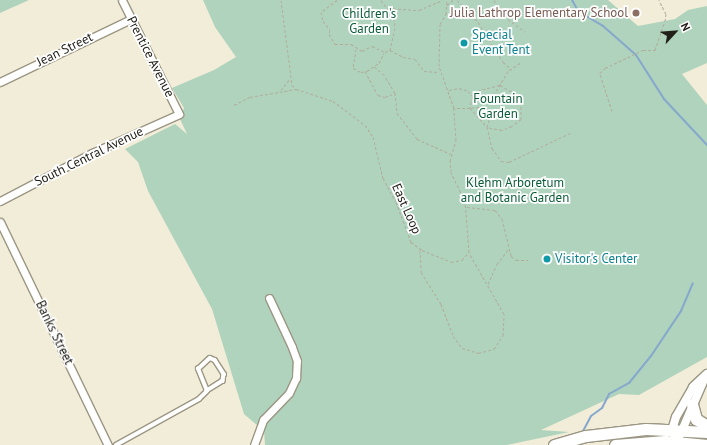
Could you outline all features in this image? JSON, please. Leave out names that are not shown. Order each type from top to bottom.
[{"type":"main road","points":[[692,404],[696,419],[707,426]]},
{"type":"main road","points":[[554,445],[609,432],[677,430],[707,432]]},
{"type":"main road","points":[[615,445],[678,443],[707,445]]},
{"type":"street","name":"Prentice Avenue","points":[[122,0],[179,114]]},
{"type":"street","name":"Jean Street","points":[[0,82],[131,19]]},
{"type":"street","name":"South Central Avenue","points":[[0,201],[92,153],[179,114]]},
{"type":"street","name":"Banks Street","points":[[0,222],[108,445]]},
{"type":"street","points":[[254,445],[263,420],[289,393],[296,378],[297,362],[292,347],[269,298]]},
{"type":"street","points":[[677,430],[692,404],[706,374]]},
{"type":"street","points":[[678,443],[677,430],[693,386],[706,374]]},
{"type":"lane","points":[[116,445],[199,399],[207,391],[217,387],[223,382],[224,374],[215,360],[210,358],[198,369],[207,391]]},
{"type":"path","points":[[281,0],[289,80],[296,89]]},
{"type":"path","points":[[337,0],[321,12],[322,21],[330,30],[329,34],[335,44],[351,44],[356,49],[362,51],[372,46],[384,52]]},
{"type":"path","points":[[381,0],[388,8],[396,28],[390,50]]},
{"type":"path","points":[[388,8],[419,10],[442,0]]},
{"type":"path","points":[[420,249],[421,272],[440,304],[453,336],[462,348],[478,353],[494,349],[503,335],[504,314],[469,252],[466,207],[451,172],[451,154],[456,140],[454,108],[440,72],[440,24],[444,20],[447,6],[446,0]]},
{"type":"path","points":[[447,6],[453,0]]},
{"type":"path","points":[[458,0],[478,22],[503,62],[511,69]]},
{"type":"path","points":[[494,0],[504,16],[524,32]]},
{"type":"path","points":[[612,111],[600,74],[605,68],[643,50],[655,50],[666,14],[659,0]]},
{"type":"path","points":[[356,49],[353,68],[365,71],[374,66],[384,52],[390,50],[402,57],[415,59],[424,71],[440,72]]},
{"type":"path","points":[[485,100],[493,95],[511,69],[520,63]]},
{"type":"path","points":[[374,66],[384,75],[395,93],[397,113],[417,139],[451,154]]},
{"type":"path","points":[[365,71],[378,95],[385,97],[395,93]]},
{"type":"path","points":[[282,90],[289,80]]},
{"type":"path","points":[[470,108],[473,96],[480,90],[500,85],[521,97],[521,119],[512,126],[502,130],[487,127]]},
{"type":"path","points":[[448,91],[459,88],[473,96],[485,100]]},
{"type":"path","points":[[234,105],[250,96],[296,89]]},
{"type":"path","name":"East Loop","points":[[296,89],[333,101],[365,125],[373,137],[382,178],[396,202],[404,228],[411,242],[420,249],[451,262],[462,260],[469,252]]},
{"type":"path","points":[[485,100],[485,110],[489,120],[487,127]]},
{"type":"path","points":[[454,108],[479,107],[485,110]]},
{"type":"path","points":[[470,108],[487,127],[492,148],[501,161],[509,162],[570,133]]},
{"type":"path","points":[[466,207],[495,210],[502,219],[509,250],[516,260],[528,260]]},
{"type":"path","points":[[488,284],[497,264],[509,250]]},
{"type":"green space","points":[[0,0],[29,0],[0,13]]},
{"type":"green space","name":"Klehm Arboretum and Botanic Garden","points":[[203,0],[608,0],[638,26],[675,19],[688,10],[707,6],[707,63],[682,74],[707,105],[707,357],[639,395],[619,394],[541,430],[569,432],[507,445],[265,445],[264,431],[244,414],[212,309],[148,191],[138,162],[125,149],[175,124],[187,134],[180,119],[184,108],[172,88],[214,70],[236,57],[215,27]]},
{"type":"waterway","points":[[572,0],[578,11],[603,26],[636,55],[664,99],[707,145]]},
{"type":"waterway","points":[[582,433],[591,416],[602,408],[609,394],[629,383],[651,356],[681,311],[693,283]]},
{"type":"place","name":"Julia Lathrop Elementary School","points":[[636,13]]},
{"type":"place","name":"Special Event Tent","points":[[464,43]]},
{"type":"place","name":"Visitor's Center","points":[[547,259]]},
{"type":"park label","name":"Children's Garden","points":[[369,22]]},
{"type":"park label","name":"Fountain Garden","points":[[498,108]]}]
